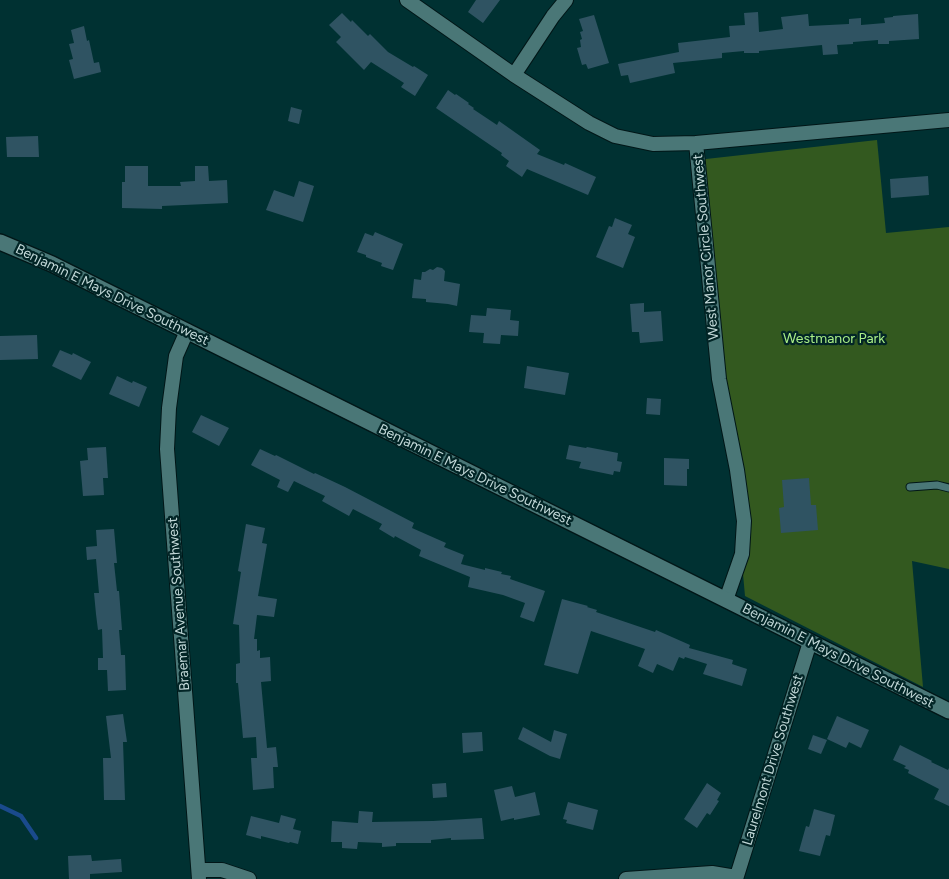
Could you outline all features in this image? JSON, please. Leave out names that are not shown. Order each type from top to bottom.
[{"type":"street","points":[[407,0],[514,75],[589,123],[615,136],[653,144],[696,143]]},
{"type":"street","points":[[514,75],[553,16],[566,0]]},
{"type":"street","name":"West Manor Circle Southwest","points":[[726,600],[742,554],[744,521],[737,470],[719,379],[696,143],[949,120]]},
{"type":"street","name":"Benjamin E Mays Drive Southwest","points":[[0,242],[52,264],[949,711]]},
{"type":"street","name":"Braemar Avenue Southwest","points":[[187,331],[176,356],[169,408],[167,449],[199,874]]},
{"type":"street","name":"Laurelmont Drive Southwest","points":[[736,878],[810,642]]},
{"type":"street","points":[[199,874],[222,870],[248,879]]},
{"type":"street","points":[[626,879],[712,873],[736,878]]},
{"type":"lane","points":[[910,487],[937,485],[949,488]]},
{"type":"green space","name":"Westmanor Park","points":[[877,140],[886,233],[949,227],[949,569],[912,561],[923,687],[745,596],[736,496],[697,160]]},
{"type":"building","points":[[476,0],[500,0],[483,23],[468,12]]},
{"type":"building","points":[[758,12],[759,32],[783,29],[781,17],[808,14],[809,26],[849,24],[849,19],[861,18],[861,25],[885,23],[884,18],[893,16],[918,14],[919,39],[889,41],[889,44],[878,44],[878,40],[853,42],[853,44],[837,45],[838,54],[823,55],[822,45],[759,51],[759,53],[744,53],[744,51],[722,53],[722,58],[673,63],[675,73],[630,83],[628,75],[621,76],[618,64],[679,52],[678,43],[730,37],[729,26],[745,25],[744,13]]},
{"type":"building","points":[[342,13],[368,36],[370,34],[388,52],[428,75],[415,96],[401,87],[404,83],[371,62],[364,70],[336,42],[341,37],[329,25]]},
{"type":"building","points":[[594,15],[609,63],[588,69],[586,64],[582,65],[577,48],[581,47],[580,40],[582,39],[580,32],[583,31],[579,19]]},
{"type":"building","points":[[84,26],[94,63],[99,62],[101,72],[74,79],[69,60],[73,59],[69,44],[74,43],[71,30]]},
{"type":"building","points":[[448,90],[469,103],[473,109],[497,125],[499,121],[540,150],[537,154],[564,165],[565,163],[596,177],[588,195],[527,169],[522,177],[506,166],[509,161],[501,155],[502,153],[436,108]]},
{"type":"building","points":[[291,107],[302,110],[299,124],[288,121]]},
{"type":"building","points":[[38,136],[39,157],[7,157],[6,137]]},
{"type":"building","points":[[125,166],[148,166],[148,186],[181,186],[180,182],[195,181],[195,166],[208,166],[209,181],[227,180],[228,203],[162,206],[162,209],[122,208],[122,182],[125,182]]},
{"type":"building","points":[[928,176],[929,195],[891,198],[890,179]]},
{"type":"building","points":[[299,181],[314,186],[303,222],[266,210],[274,190],[294,197]]},
{"type":"building","points":[[615,218],[632,225],[628,234],[635,237],[623,268],[596,257],[609,226],[612,227]]},
{"type":"building","points":[[375,232],[403,244],[393,270],[381,266],[382,263],[357,252],[365,233],[373,236]]},
{"type":"building","points":[[437,267],[445,271],[444,281],[460,284],[457,306],[412,298],[414,279],[421,280],[422,272],[430,269],[433,270]]},
{"type":"building","points":[[644,303],[644,312],[661,311],[663,341],[640,343],[639,332],[632,332],[630,304]]},
{"type":"building","points":[[487,308],[511,310],[510,320],[519,321],[518,336],[501,335],[500,344],[483,343],[484,333],[469,332],[471,315],[486,316]]},
{"type":"building","points":[[37,335],[38,359],[0,360],[0,336]]},
{"type":"building","points":[[60,350],[72,355],[73,353],[91,362],[81,380],[52,366]]},
{"type":"building","points":[[527,366],[569,373],[565,395],[524,388]]},
{"type":"building","points":[[117,376],[147,387],[139,407],[109,394]]},
{"type":"building","points":[[647,398],[661,399],[660,415],[646,414]]},
{"type":"building","points":[[201,415],[229,428],[219,446],[192,432]]},
{"type":"building","points":[[569,445],[618,453],[617,461],[622,462],[620,472],[614,471],[613,475],[579,468],[581,462],[566,459]]},
{"type":"building","points":[[106,447],[108,478],[103,478],[104,495],[83,496],[80,461],[88,460],[87,448]]},
{"type":"building","points":[[260,449],[345,487],[414,523],[412,528],[446,543],[444,547],[464,555],[461,564],[502,572],[501,574],[511,576],[510,579],[545,591],[534,622],[520,617],[525,603],[503,595],[468,587],[470,577],[419,556],[421,550],[379,529],[382,524],[353,509],[349,516],[322,501],[325,496],[294,481],[288,492],[277,487],[280,480],[251,465]]},
{"type":"building","points":[[664,458],[689,459],[687,486],[664,485]]},
{"type":"building","points":[[809,478],[811,505],[816,505],[818,530],[781,533],[779,508],[784,507],[782,480]]},
{"type":"building","points":[[246,524],[265,528],[262,543],[267,544],[258,596],[277,599],[274,617],[257,615],[254,639],[257,639],[257,651],[260,650],[260,658],[270,657],[271,681],[261,682],[267,748],[276,747],[278,767],[273,767],[274,788],[253,790],[251,758],[257,758],[256,737],[243,738],[238,683],[236,683],[236,664],[240,663],[239,625],[233,624],[241,572],[238,571]]},
{"type":"building","points":[[114,529],[117,563],[114,563],[117,591],[119,591],[122,630],[119,630],[121,655],[125,655],[126,690],[108,691],[107,670],[98,670],[98,658],[103,658],[102,629],[98,630],[94,593],[99,593],[96,559],[87,560],[86,547],[97,546],[96,530]]},
{"type":"building","points":[[562,599],[588,606],[597,610],[596,612],[655,632],[656,630],[690,645],[689,648],[733,660],[732,664],[747,669],[742,686],[703,674],[707,664],[685,657],[684,659],[679,657],[673,671],[657,664],[653,673],[638,666],[645,649],[591,631],[578,674],[544,665]]},
{"type":"building","points":[[123,714],[127,742],[123,742],[125,800],[104,800],[103,758],[111,758],[106,716]]},
{"type":"building","points":[[837,716],[869,730],[861,748],[849,742],[846,748],[827,739]]},
{"type":"building","points":[[523,727],[551,742],[554,730],[567,734],[560,759],[550,756],[518,739]]},
{"type":"building","points":[[482,732],[483,751],[463,753],[462,733]]},
{"type":"building","points":[[813,735],[827,740],[821,754],[808,749]]},
{"type":"building","points":[[900,745],[948,770],[949,768],[949,806],[934,799],[939,789],[908,773],[909,770],[904,768],[906,766],[893,760]]},
{"type":"building","points":[[446,783],[447,797],[433,798],[432,784]]},
{"type":"building","points":[[707,783],[721,793],[717,800],[719,801],[710,815],[707,813],[697,828],[684,819]]},
{"type":"building","points":[[512,786],[515,797],[535,792],[540,815],[501,821],[494,790]]},
{"type":"building","points":[[568,802],[598,810],[593,830],[566,823],[567,820],[563,819]]},
{"type":"building","points":[[814,809],[835,815],[830,836],[826,835],[820,856],[799,851],[806,826],[809,827]]},
{"type":"building","points":[[359,811],[373,812],[372,822],[482,818],[484,839],[451,840],[451,838],[431,840],[431,843],[396,843],[396,846],[382,847],[382,843],[358,842],[357,849],[342,848],[342,842],[331,842],[332,821],[358,823]]},
{"type":"building","points":[[281,815],[296,819],[293,829],[301,831],[298,844],[261,836],[261,839],[246,835],[251,816],[279,823]]},
{"type":"building","points":[[91,855],[92,861],[121,859],[122,872],[90,874],[90,879],[69,879],[68,856]]},
{"type":"waterway","points":[[0,806],[21,816],[36,838]]}]
